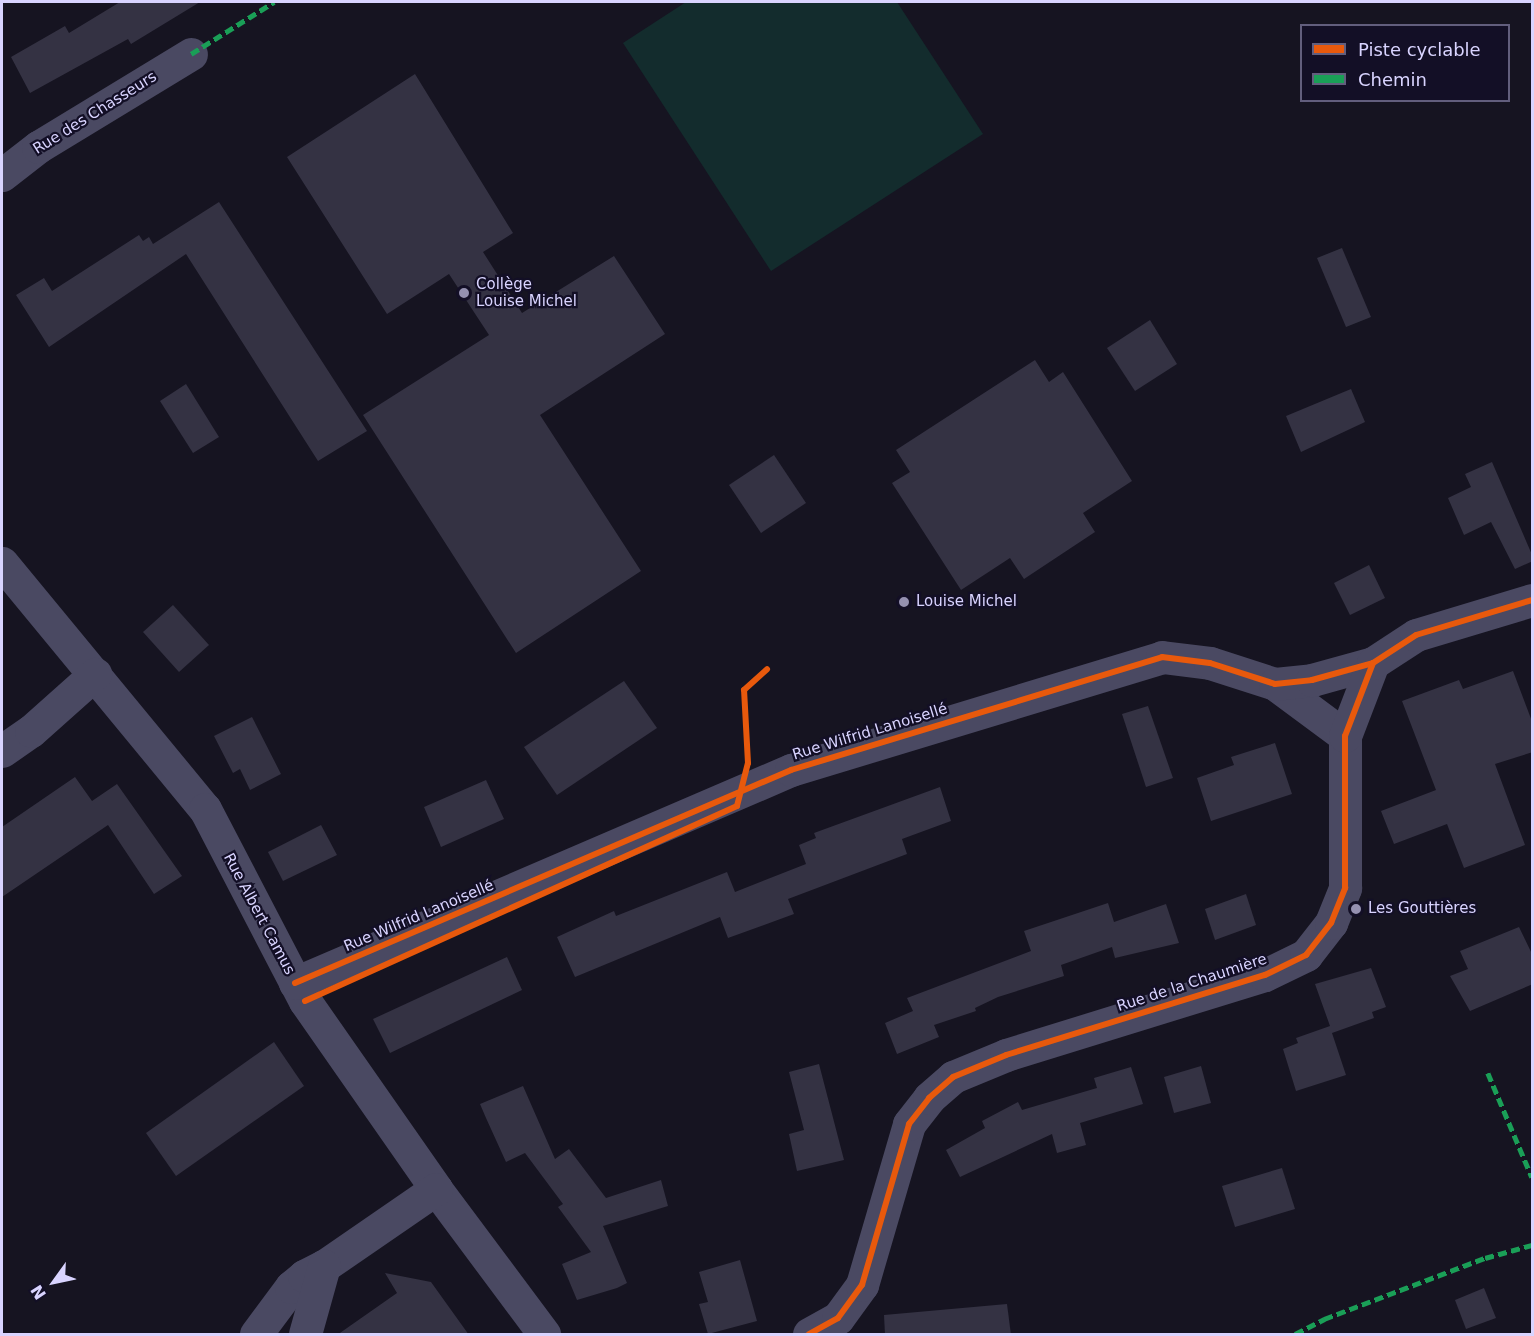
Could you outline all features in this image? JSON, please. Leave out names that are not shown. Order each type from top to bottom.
[{"type":"street","name":"Rue des Chasseurs","points":[[2,175],[38,147],[191,54]]},
{"type":"street","name":"Rue Albert Camus","points":[[2,563],[205,809],[296,982],[349,1067],[436,1190],[544,1335]]},
{"type":"street","points":[[1373,663],[1416,635],[1533,600]]},
{"type":"street","name":"Rue Wilfrid Lanoisellé","points":[[296,982],[791,770],[1162,657],[1210,663],[1275,684],[1312,680],[1373,663]]},
{"type":"street","name":"Rue de la Chaumière","points":[[809,1335],[838,1318],[862,1285],[909,1124],[929,1098],[953,1077],[1006,1055],[1265,975],[1305,955],[1331,923],[1345,888],[1345,736],[1373,663]]},
{"type":"street","points":[[2,751],[31,731],[95,674]]},
{"type":"street","points":[[1275,684],[1345,736]]},
{"type":"street","points":[[256,1335],[291,1287],[436,1190]]},
{"type":"street","points":[[305,1335],[324,1266]]},
{"type":"green space","points":[[686,2],[897,2],[983,134],[771,271],[623,43]]},
{"type":"building","points":[[120,2],[200,2],[131,44],[128,39],[30,93],[11,57],[65,26],[69,33]]},
{"type":"building","points":[[415,74],[513,233],[483,252],[522,313],[614,256],[665,334],[540,415],[641,571],[516,653],[363,415],[489,335],[449,274],[387,314],[287,157]]},
{"type":"building","points":[[219,202],[367,431],[318,461],[186,254],[49,347],[16,295],[44,278],[52,291],[139,235],[143,241],[149,237],[153,244]]},
{"type":"building","points":[[1342,248],[1371,317],[1346,327],[1317,258]]},
{"type":"building","points":[[1150,320],[1177,364],[1135,391],[1107,348]]},
{"type":"building","points":[[1035,360],[1049,382],[1063,372],[1132,481],[1083,513],[1095,532],[1024,579],[1010,558],[961,590],[892,483],[910,472],[896,450]]},
{"type":"building","points":[[186,384],[219,437],[193,453],[160,401]]},
{"type":"building","points":[[1351,389],[1365,422],[1301,452],[1286,416]]},
{"type":"building","points":[[774,455],[806,503],[761,533],[729,485]]},
{"type":"building","points":[[1492,462],[1533,557],[1533,561],[1515,569],[1491,522],[1464,535],[1448,498],[1471,487],[1465,474]]},
{"type":"building","points":[[1369,565],[1385,598],[1350,615],[1334,583]]},
{"type":"building","points":[[173,605],[209,645],[179,672],[143,632]]},
{"type":"building","points":[[1513,671],[1533,724],[1533,752],[1495,764],[1525,845],[1464,868],[1447,824],[1394,844],[1381,811],[1436,790],[1402,701],[1459,680],[1463,689]]},
{"type":"building","points":[[624,681],[657,728],[557,795],[524,747]]},
{"type":"building","points":[[1148,706],[1173,778],[1146,787],[1122,714]]},
{"type":"building","points":[[252,717],[281,774],[250,790],[240,769],[233,773],[214,736]]},
{"type":"building","points":[[1275,743],[1292,794],[1211,821],[1197,778],[1234,765],[1231,757]]},
{"type":"building","points":[[75,777],[92,801],[117,784],[182,876],[154,894],[108,825],[2,897],[2,827]]},
{"type":"building","points":[[486,780],[504,819],[441,847],[424,807]]},
{"type":"building","points":[[940,787],[951,821],[902,839],[907,854],[788,899],[794,914],[728,938],[720,917],[575,977],[557,937],[614,911],[616,916],[727,872],[735,892],[806,864],[799,845],[816,838],[814,833]]},
{"type":"building","points":[[321,825],[337,855],[283,881],[268,852]]},
{"type":"building","points":[[1246,894],[1256,925],[1215,940],[1205,909]]},
{"type":"building","points":[[1108,903],[1114,922],[1166,904],[1179,943],[1115,958],[1112,947],[1061,965],[1064,976],[998,997],[975,1008],[976,1011],[934,1025],[939,1037],[897,1054],[885,1023],[913,1011],[907,998],[1031,951],[1024,931]]},
{"type":"building","points":[[1519,927],[1533,956],[1533,984],[1470,1011],[1450,976],[1468,969],[1460,951]]},
{"type":"building","points":[[507,957],[522,990],[390,1053],[373,1019]]},
{"type":"building","points":[[1371,968],[1386,1007],[1372,1012],[1374,1018],[1332,1033],[1346,1075],[1296,1091],[1283,1049],[1298,1043],[1296,1038],[1330,1026],[1315,984]]},
{"type":"building","points":[[274,1042],[304,1086],[176,1176],[146,1133]]},
{"type":"building","points":[[819,1064],[844,1160],[797,1171],[789,1134],[804,1130],[789,1072]]},
{"type":"building","points":[[1201,1066],[1211,1103],[1174,1113],[1164,1077]]},
{"type":"building","points":[[1131,1067],[1143,1104],[1080,1123],[1086,1145],[1057,1153],[1052,1134],[960,1177],[946,1150],[985,1128],[982,1121],[1018,1102],[1022,1110],[1097,1088],[1094,1078]]},
{"type":"building","points":[[523,1086],[555,1159],[569,1149],[606,1198],[661,1180],[668,1206],[603,1226],[627,1283],[617,1288],[577,1300],[562,1264],[591,1252],[558,1207],[563,1204],[525,1153],[506,1162],[480,1104]]},
{"type":"building","points":[[1282,1168],[1295,1209],[1235,1227],[1222,1186]]},
{"type":"building","points":[[740,1260],[757,1321],[708,1334],[699,1304],[708,1302],[699,1272]]},
{"type":"building","points":[[385,1273],[431,1282],[469,1335],[337,1335],[397,1293]]},
{"type":"building","points":[[1484,1288],[1496,1318],[1466,1329],[1455,1300]]},
{"type":"building","points":[[1007,1304],[1011,1335],[885,1335],[884,1315]]},
{"type":"marked path","points":[[191,54],[274,2]]},
{"type":"marked path","points":[[1488,1073],[1532,1177]]},
{"type":"marked path","points":[[1295,1334],[1324,1319],[1485,1258],[1532,1245]]},
{"type":"cycle path","points":[[809,1334],[838,1318],[862,1285],[909,1124],[929,1098],[953,1077],[1006,1055],[1265,975],[1306,955],[1331,923],[1345,888],[1345,736],[1373,663],[1416,635],[1532,600]]},
{"type":"cycle path","points":[[295,983],[791,770],[1162,657],[1210,663],[1275,684],[1312,680],[1373,663]]},
{"type":"cycle path","points":[[305,1001],[737,806],[748,763],[744,690],[767,669]]},
{"type":"place","name":"Collège Louise Michel","points":[[464,293]]},
{"type":"place","name":"Louise Michel","points":[[904,602]]},
{"type":"place","name":"Les Gouttières","points":[[1356,909]]}]
